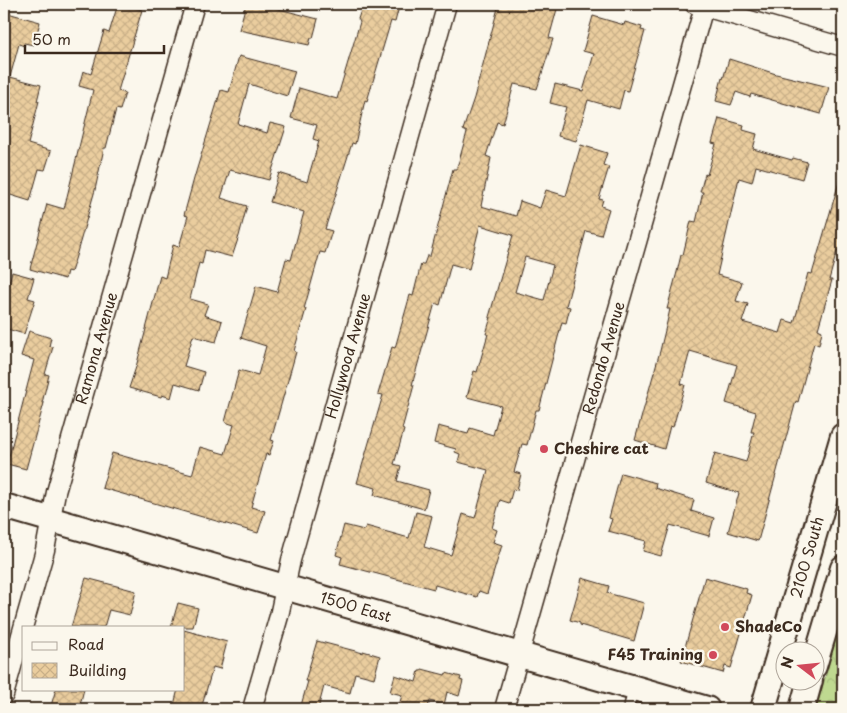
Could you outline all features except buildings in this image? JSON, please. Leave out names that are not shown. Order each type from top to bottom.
[{"type":"street","name":"Ramona Avenue","points":[[24,626],[45,550],[56,492],[195,4]]},
{"type":"street","name":"Hollywood Avenue","points":[[252,709],[279,616],[291,560],[447,4]]},
{"type":"street","points":[[699,5],[843,47]]},
{"type":"street","name":"Redondo Avenue","points":[[504,709],[699,5]]},
{"type":"street","name":"2100 South","points":[[764,709],[843,436]]},
{"type":"street","name":"1500 East","points":[[4,506],[520,655],[631,699],[658,699],[707,709]]},
{"type":"street","points":[[822,640],[843,568]]},
{"type":"street","name":"Ramona Avenue","points":[[4,695],[22,631]]},
{"type":"street","points":[[802,709],[807,690]]},
{"type":"green space","points":[[843,615],[843,709],[816,709],[821,690],[824,690],[824,681]]},
{"type":"place","name":"Cheshire cat","points":[[544,449]]},
{"type":"place","name":"ShadeCo","points":[[725,627]]},
{"type":"place","name":"F45 Training","points":[[713,655]]}]
